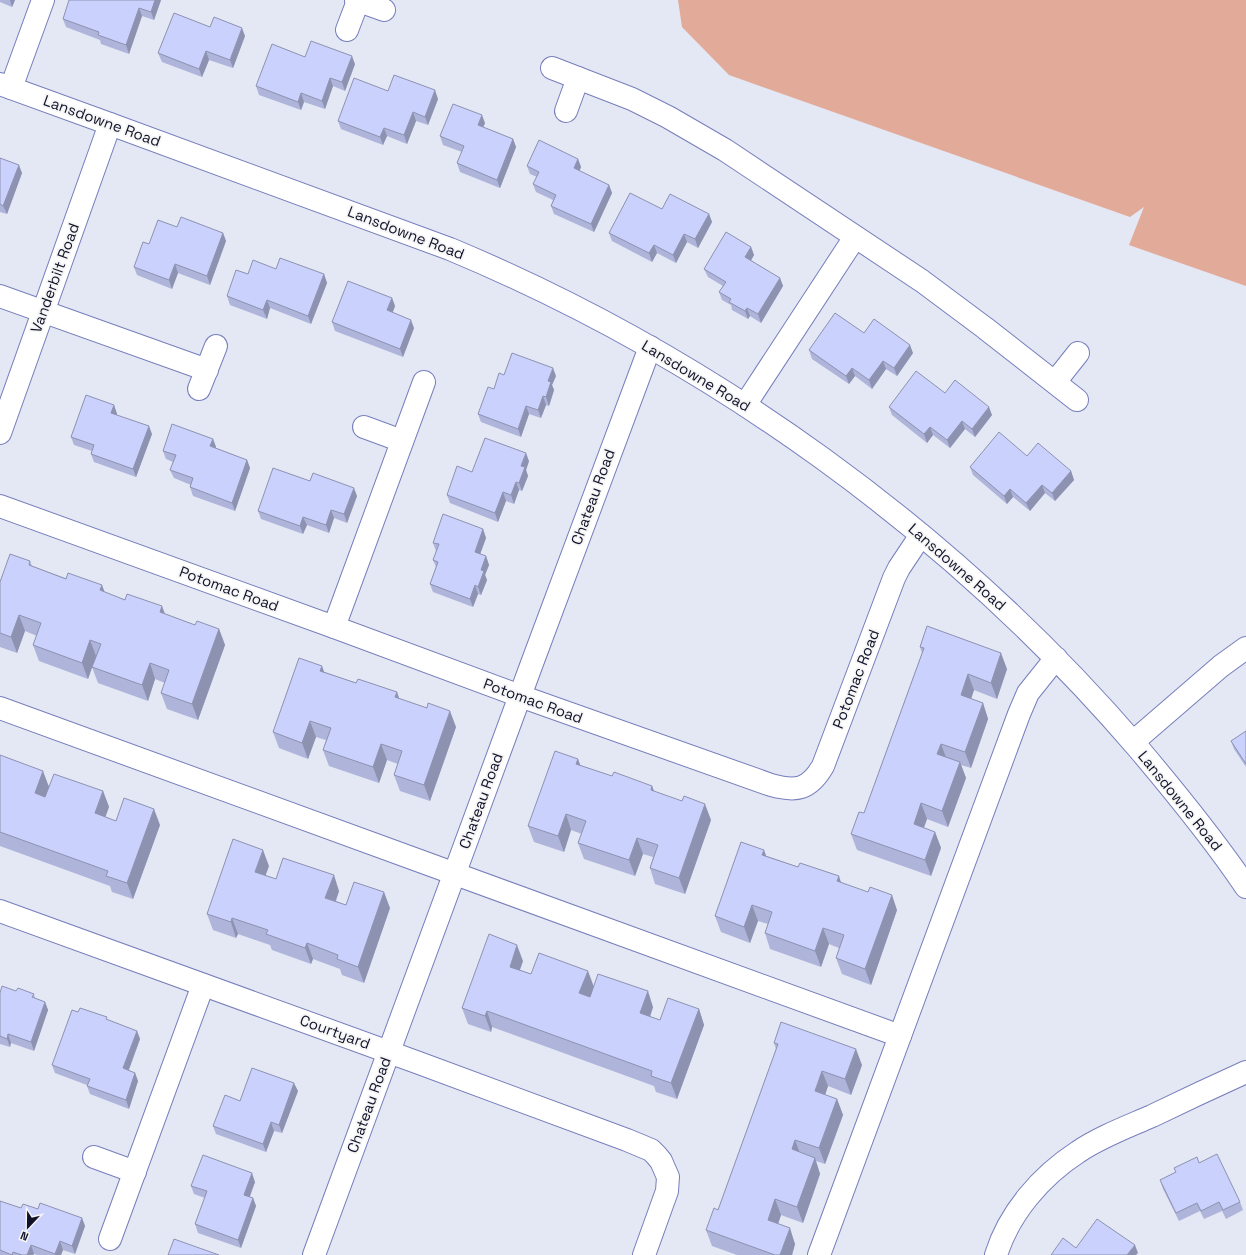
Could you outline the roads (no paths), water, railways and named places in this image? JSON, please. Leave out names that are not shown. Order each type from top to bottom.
[{"type":"street","points":[[6,86],[43,0]]},
{"type":"street","points":[[347,30],[357,0],[384,10]]},
{"type":"street","points":[[552,68],[632,99],[668,117],[725,150],[922,281],[1077,400]]},
{"type":"street","points":[[566,111],[578,78]]},
{"type":"street","name":"Lansdowne Road","points":[[6,86],[450,249],[491,266],[578,308],[650,347],[745,405],[832,465],[921,535],[987,591],[1056,658],[1133,742],[1173,789],[1245,882]]},
{"type":"street","name":"Vanderbilt Road","points":[[0,433],[110,124]]},
{"type":"street","points":[[745,405],[855,237]]},
{"type":"street","points":[[0,296],[43,311],[203,380],[216,346]]},
{"type":"street","name":"Chateau Road","points":[[314,1255],[650,347]]},
{"type":"street","points":[[1055,382],[1078,353]]},
{"type":"street","points":[[334,627],[424,382]]},
{"type":"street","points":[[364,427],[402,442]]},
{"type":"street","name":"Potomac Road","points":[[0,506],[520,696],[771,785],[787,789],[803,787],[814,780],[823,766],[894,578],[921,535]]},
{"type":"street","points":[[1133,742],[1221,666],[1246,648]]},
{"type":"street","points":[[819,1255],[1024,702],[1036,682],[1056,658]]},
{"type":"street","points":[[0,708],[900,1036]]},
{"type":"street","name":"Courtyard","points":[[0,911],[389,1052],[651,1150],[661,1161],[668,1177],[668,1184],[664,1200],[644,1255]]},
{"type":"street","points":[[110,1240],[203,985]]},
{"type":"street","points":[[996,1255],[999,1245],[1012,1221],[1030,1194],[1049,1174],[1078,1152],[1105,1137],[1246,1072]]},
{"type":"street","points":[[94,1156],[135,1172]]}]
